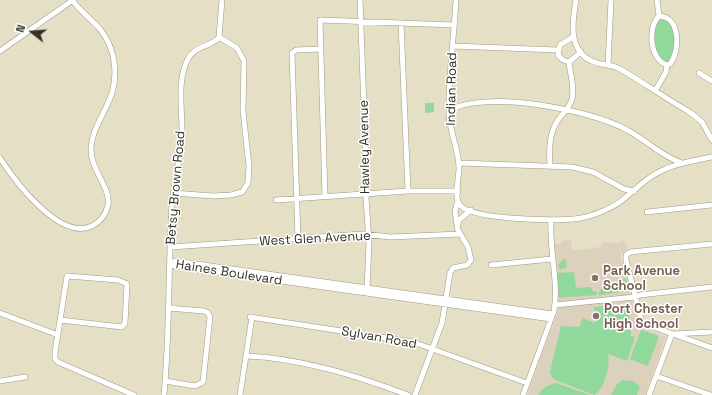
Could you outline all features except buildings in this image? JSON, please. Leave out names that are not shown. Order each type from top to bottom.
[{"type":"street","points":[[0,51],[73,0],[100,29],[110,46],[115,63],[113,93],[96,127],[91,144],[92,160],[108,198],[104,215],[96,223],[85,228],[65,224],[30,198],[15,181],[0,158]]},
{"type":"street","points":[[173,193],[213,196],[231,195],[242,192],[248,183],[249,166],[243,111],[244,60],[237,48],[219,37],[222,0]]},
{"type":"street","name":"Hawley Avenue","points":[[360,0],[369,258],[367,291]]},
{"type":"street","name":"Indian Road","points":[[445,302],[451,270],[468,265],[471,260],[468,247],[460,234],[454,211],[458,201],[459,163],[450,125],[449,111],[456,0]]},
{"type":"street","points":[[576,0],[572,20],[573,37],[581,52],[596,63],[619,68],[698,118],[712,140]]},
{"type":"street","points":[[608,65],[611,0]]},
{"type":"street","points":[[658,0],[659,16],[653,27],[653,47],[658,59],[667,65]]},
{"type":"street","points":[[655,91],[666,72],[667,65],[672,62],[676,52],[674,26],[670,20],[659,16]]},
{"type":"street","points":[[325,197],[320,20],[454,25]]},
{"type":"street","points":[[401,23],[408,190]]},
{"type":"street","name":"Betsy Brown Road","points":[[164,395],[173,193],[181,148],[182,84],[184,68],[187,60],[195,51],[219,37]]},
{"type":"street","points":[[569,62],[560,58],[558,50],[563,42],[573,37]]},
{"type":"street","points":[[453,46],[558,50]]},
{"type":"street","points":[[298,239],[292,53],[296,50],[321,49]]},
{"type":"street","points":[[569,62],[581,52]]},
{"type":"street","points":[[550,165],[552,134],[558,120],[570,103],[573,88],[569,62]]},
{"type":"street","points":[[700,72],[712,81]]},
{"type":"street","points":[[450,98],[462,104]]},
{"type":"street","points":[[449,111],[462,104],[521,103],[566,110],[598,118],[628,130],[665,157],[682,163]]},
{"type":"street","points":[[665,157],[665,169]]},
{"type":"street","points":[[458,201],[462,206],[471,210],[504,217],[551,220],[588,216],[605,211],[622,201],[651,176],[665,169],[682,163],[712,157]]},
{"type":"street","points":[[459,163],[550,165],[582,169],[593,172],[620,187],[634,191]]},
{"type":"street","points":[[620,187],[622,201]]},
{"type":"street","points":[[276,200],[408,190],[458,191]]},
{"type":"street","points":[[647,212],[712,205]]},
{"type":"street","points":[[457,225],[459,220],[471,210]]},
{"type":"street","points":[[523,395],[555,305],[556,292],[550,241],[551,220]]},
{"type":"street","name":"West Glen Avenue","points":[[171,247],[368,235],[390,237],[460,234]]},
{"type":"street","points":[[712,244],[628,253],[626,260],[642,323],[712,348]]},
{"type":"street","points":[[491,265],[552,259]]},
{"type":"street","name":"Haines Boulevard","points":[[170,264],[175,261],[367,291],[551,316]]},
{"type":"street","points":[[60,320],[120,327],[125,323],[127,284],[118,280],[67,276],[60,320],[55,359],[58,362],[134,395]]},
{"type":"street","points":[[555,305],[636,297],[640,295],[712,287]]},
{"type":"street","points":[[415,395],[442,323],[445,302]]},
{"type":"street","points":[[165,381],[195,386],[203,382],[209,314],[200,311],[168,308]]},
{"type":"street","points":[[0,313],[58,335]]},
{"type":"street","name":"Sylvan Road","points":[[246,356],[251,317],[411,341],[527,383]]},
{"type":"street","points":[[672,334],[712,332]]},
{"type":"street","points":[[694,342],[697,336],[702,333]]},
{"type":"street","points":[[649,395],[672,334]]},
{"type":"street","points":[[240,395],[246,356],[298,362],[331,370],[408,395]]},
{"type":"street","points":[[656,376],[711,395]]},
{"type":"street","points":[[0,381],[26,377]]},
{"type":"shaded area","name":"Port Chester High School","points":[[623,238],[627,249],[621,254],[621,259],[637,321],[641,327],[666,337],[645,395],[527,395],[558,311],[559,286],[553,243],[561,244],[562,241],[571,240],[572,250],[581,250],[600,247],[603,242],[620,243]]},
{"type":"green space","points":[[662,19],[671,24],[674,38],[672,56],[670,61],[666,62],[658,55],[654,38],[657,21]]},
{"type":"green space","points":[[425,103],[434,103],[434,112],[425,113]]},
{"type":"green space","points":[[565,258],[567,267],[560,270],[558,265]]},
{"type":"green space","points":[[574,272],[576,288],[591,287],[593,291],[597,292],[597,295],[559,298],[557,273]]},
{"type":"green space","points":[[626,278],[629,289],[628,291],[599,295],[599,292],[604,285],[618,284],[618,280]]},
{"type":"green space","points":[[604,306],[627,311],[631,336],[635,337],[627,361],[608,354],[608,370],[604,383],[594,395],[553,379],[550,372],[561,326],[579,327],[583,318],[595,323],[594,307]]},
{"type":"green space","points":[[641,330],[659,336],[648,366],[630,359]]},
{"type":"green space","points":[[623,380],[632,381],[640,386],[637,395],[611,395],[617,384]]},
{"type":"green space","points":[[555,383],[590,395],[538,395],[545,387]]},
{"type":"place","name":"Park Avenue School","points":[[595,278]]},
{"type":"place","name":"Port Chester High School","points":[[596,316]]}]
